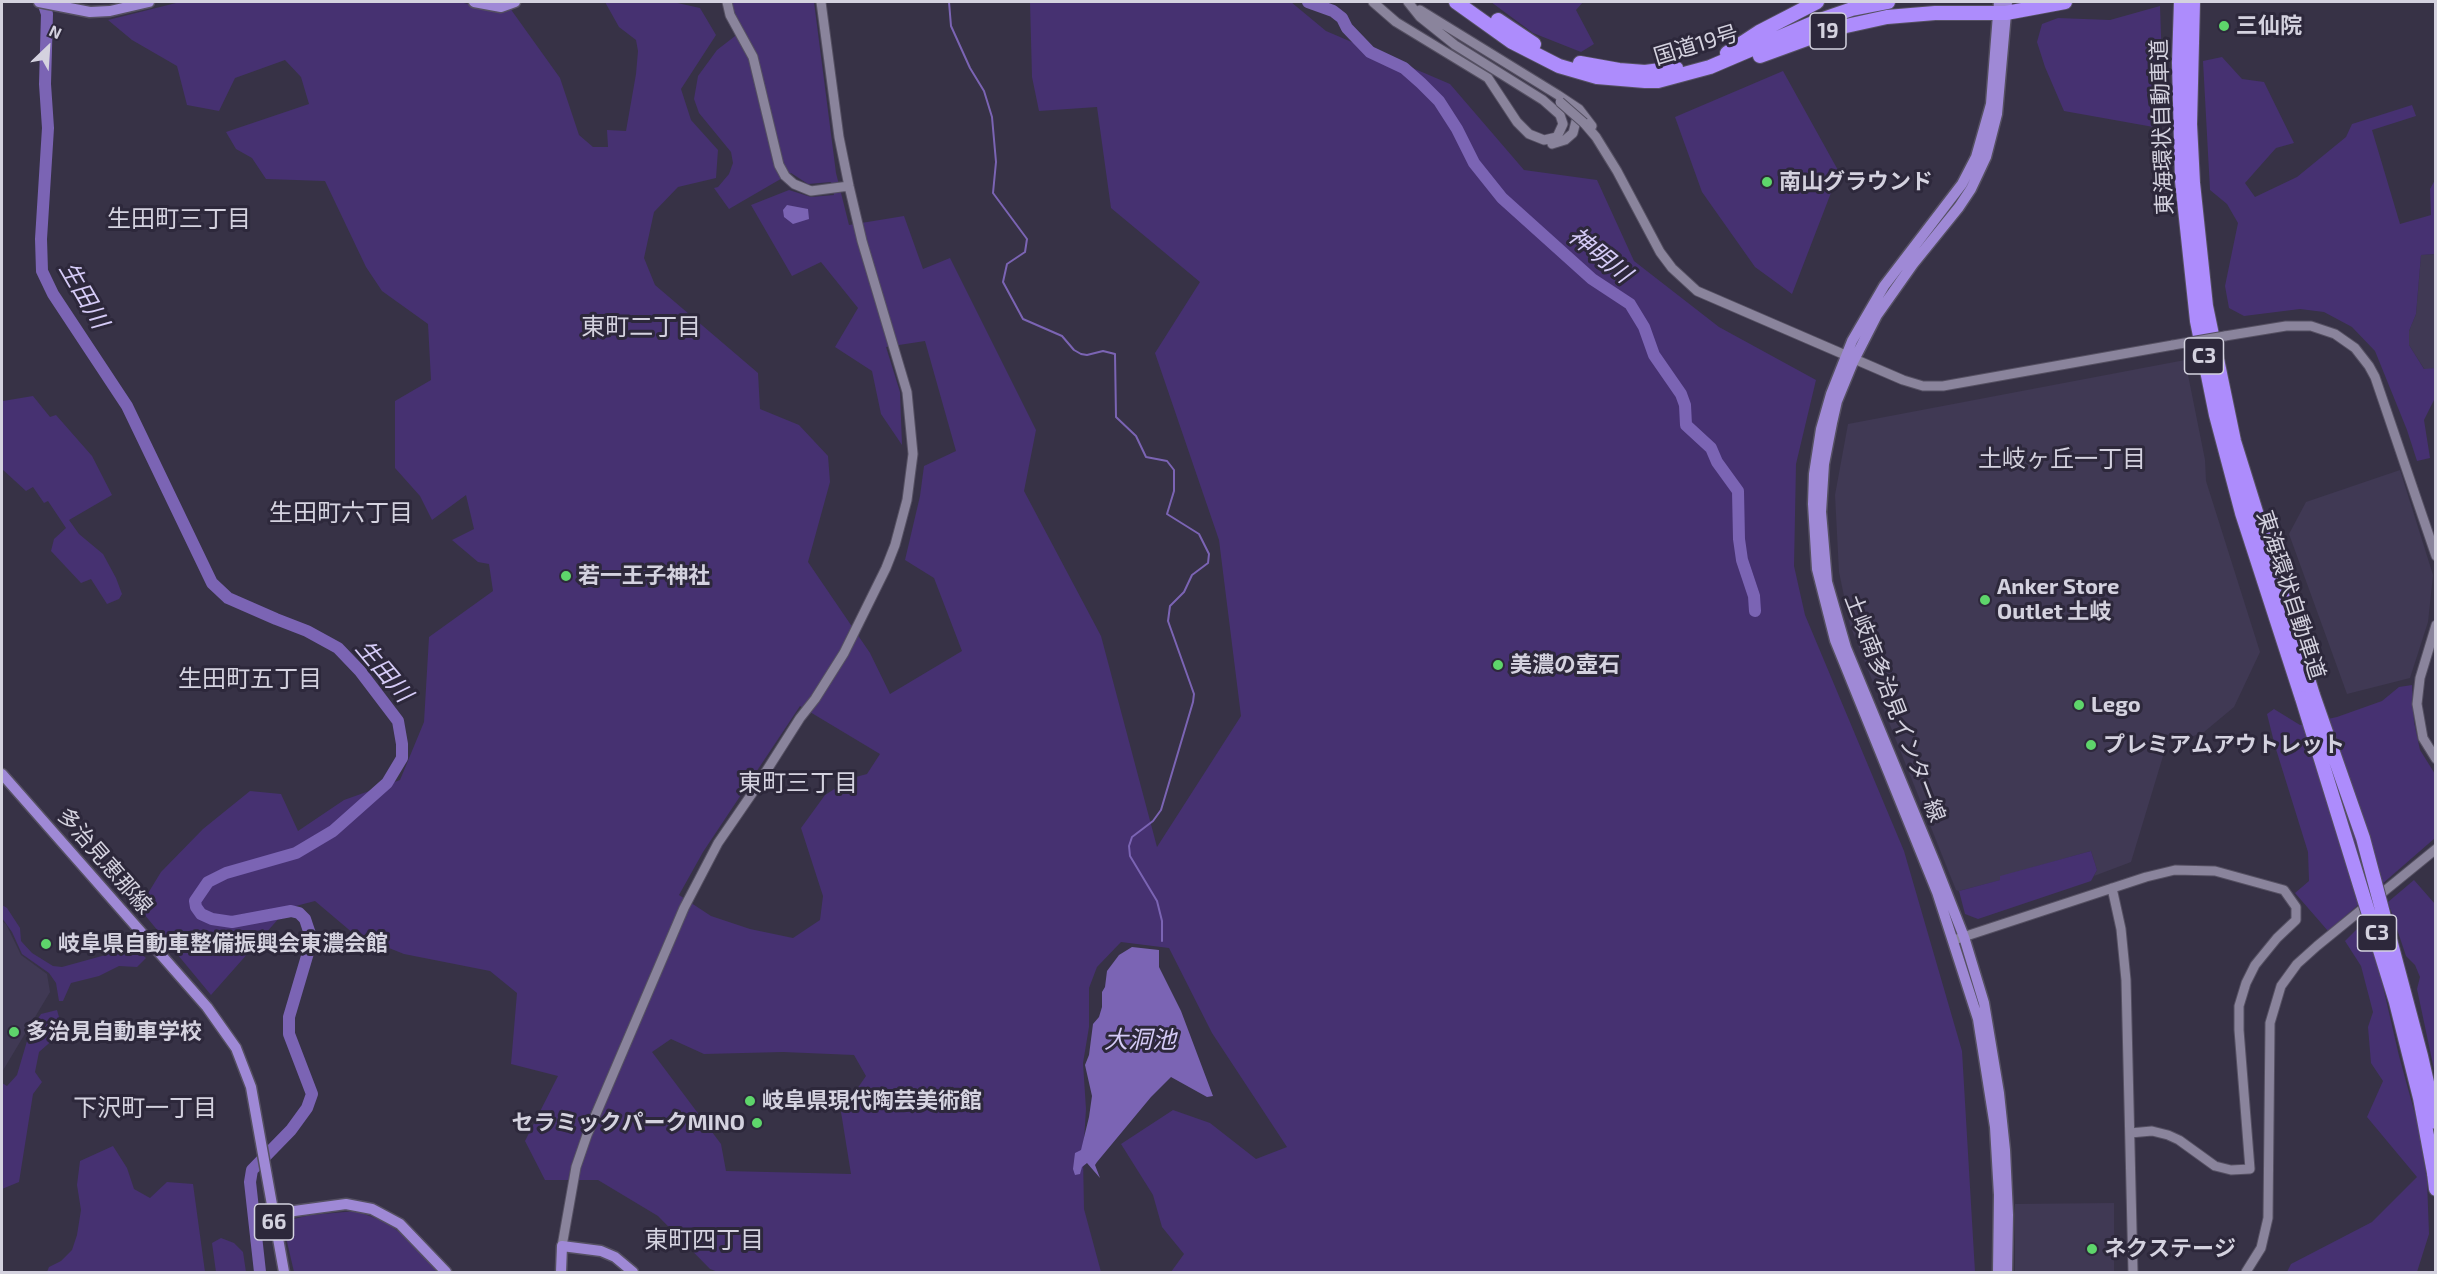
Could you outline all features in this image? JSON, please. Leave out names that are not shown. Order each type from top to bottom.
[{"type":"highway","name":"国道19号","points":[[1456,2],[1512,42],[1559,66],[1597,77],[1658,81],[1710,67],[1841,13],[1888,2]]},
{"type":"highway","name":"国道19号","points":[[1472,2],[1547,51],[1601,68],[1645,72],[1667,70],[1707,61],[1809,17],[1852,2]]},
{"type":"highway","name":"19","points":[[1726,53],[1759,32],[1817,2]]},
{"type":"highway","name":"19","points":[[1658,81],[1686,81],[1837,28],[1887,17],[2066,2]]},
{"type":"highway","name":"東海環状自動車道","points":[[2181,2],[2179,63],[2182,181],[2197,321],[2216,415],[2242,513],[2308,696],[2363,838],[2421,1056],[2436,1122]]},
{"type":"highway","name":"東海環状自動車道","points":[[2193,2],[2190,124],[2196,214],[2208,318],[2234,441],[2396,1002],[2420,1098],[2436,1189]]},
{"type":"main road","points":[[39,2],[72,5],[90,12],[110,11],[149,2]]},
{"type":"main road","points":[[474,2],[501,7],[515,2]]},
{"type":"main road","name":"土岐南多治見インター線","points":[[2002,7],[1998,114],[1986,157],[1971,189],[1891,294],[1850,356],[1831,394],[1821,429],[1814,474],[1813,525],[1817,569],[1835,640],[1984,1003],[1999,1093],[2005,1150],[2008,1215],[2007,1272]]},
{"type":"main road","name":"多治見恵那線","points":[[2,774],[225,1030],[245,1066],[251,1087],[284,1272]]},
{"type":"main road","name":"土岐南多治見インター線","points":[[1959,938],[1978,1019],[1995,1127],[1999,1195],[1998,1272]]},
{"type":"main road","points":[[272,1214],[346,1204],[372,1209],[400,1224],[446,1272]]},
{"type":"main road","points":[[561,1272],[562,1246],[601,1251],[615,1257],[633,1272]]},
{"type":"street","points":[[727,2],[730,15],[753,57],[779,165],[785,176],[794,184],[811,191],[849,186]]},
{"type":"street","points":[[562,1246],[576,1167],[587,1135],[684,908],[718,843],[844,653],[886,568],[902,521],[909,490],[913,454],[907,392],[862,241],[849,186],[821,2]]},
{"type":"street","points":[[1371,2],[1396,22],[1488,78],[1517,122],[1529,134],[1544,140],[1557,137],[1563,124],[1560,115],[1543,100],[1455,45],[1420,17],[1408,2]]},
{"type":"street","points":[[1371,2],[1379,14],[1472,71],[1489,84],[1515,125],[1526,137],[1542,144],[1555,144],[1573,133],[1580,122]]},
{"type":"street","points":[[1415,2],[1419,9],[1435,21],[1579,110],[1611,153],[1666,252],[1690,278],[1714,297],[1903,380],[1923,386],[1943,386],[2286,326],[2311,326],[2335,334],[2355,348],[2375,377],[2436,556]]},
{"type":"street","points":[[1451,2],[1479,22],[1489,25]]},
{"type":"street","points":[[1420,17],[1560,102],[1596,137],[1617,171],[1660,252],[1687,282],[1708,297],[1714,297]]},
{"type":"street","points":[[2436,625],[2420,678],[2417,704],[2423,738],[2436,759]]},
{"type":"street","points":[[2246,1272],[2261,1248],[2268,1218],[2270,1023],[2281,986],[2297,964],[2317,946],[2436,849]]},
{"type":"street","points":[[1959,938],[2175,870],[2215,871],[2284,890],[2296,907],[2296,920],[2277,938],[2255,965],[2246,982],[2239,1006],[2239,1030],[2251,1156],[2250,1169],[2231,1170],[2215,1166],[2180,1140],[2168,1135],[2152,1131],[2130,1133]]},
{"type":"street","points":[[2112,888],[2121,929],[2126,980],[2133,1272]]},
{"type":"shaded area","points":[[180,2],[459,2],[468,4],[469,2],[509,2],[512,11],[560,78],[579,135],[593,147],[608,147],[607,130],[626,131],[638,51],[636,40],[619,27],[605,2],[673,2],[700,8],[716,35],[681,89],[691,120],[718,150],[716,178],[678,187],[654,212],[644,258],[655,285],[758,373],[760,409],[799,425],[828,456],[830,482],[808,562],[870,653],[890,694],[962,651],[934,578],[905,560],[920,496],[924,466],[956,451],[925,341],[886,347],[900,392],[902,445],[881,414],[872,371],[835,347],[858,308],[821,262],[792,276],[751,205],[789,190],[811,197],[834,195],[831,182],[808,184],[791,173],[729,209],[714,188],[718,187],[729,174],[733,163],[731,152],[699,113],[694,99],[698,76],[717,50],[739,33],[727,2],[814,2],[836,173],[849,225],[904,216],[923,269],[950,258],[1036,430],[1024,491],[1101,636],[1157,847],[1241,716],[1219,540],[1155,353],[1200,282],[1111,208],[1097,107],[1039,111],[1032,77],[1030,2],[1291,2],[1326,31],[1450,84],[1524,170],[1597,180],[1634,261],[1719,327],[1816,380],[1796,464],[1794,566],[1805,615],[1904,851],[1962,1051],[1975,1272],[1171,1272],[1184,1254],[1162,1227],[1153,1195],[1121,1144],[1173,1110],[1210,1123],[1256,1159],[1287,1147],[1212,1033],[1169,948],[1121,942],[1097,967],[1089,988],[1089,1027],[1083,1063],[1086,1109],[1083,1156],[1084,1209],[1101,1272],[718,1272],[710,1269],[658,1216],[598,1180],[545,1180],[525,1141],[558,1076],[511,1064],[517,993],[490,971],[404,954],[354,934],[315,901],[288,908],[211,995],[139,908],[161,872],[203,829],[250,791],[281,794],[298,831],[344,800],[400,780],[424,722],[429,637],[493,591],[489,564],[478,562],[452,540],[474,529],[466,495],[432,520],[420,496],[395,468],[395,401],[431,380],[428,324],[382,291],[366,267],[325,181],[266,179],[252,158],[236,149],[226,132],[309,104],[301,77],[285,60],[235,78],[219,111],[187,105],[177,66],[132,40],[108,20]],"holes":[[[800,706],[880,754],[867,774],[852,778],[825,795],[801,828],[823,896],[820,920],[793,938],[750,929],[711,916],[679,895],[703,852]],[[671,1039],[704,1054],[783,1052],[854,1055],[866,1076],[841,1112],[851,1174],[726,1171],[721,1144],[652,1052]]]},
{"type":"shaded area","points":[[1491,2],[1583,2],[1576,10],[1594,44],[1581,52],[1533,33]]},
{"type":"shaded area","points":[[2160,6],[2162,62],[2156,87],[2159,128],[2064,111],[2037,42],[2042,24],[2058,18],[2110,20]]},
{"type":"shaded area","points":[[2222,57],[2242,79],[2264,82],[2294,143],[2276,148],[2245,183],[2255,197],[2297,177],[2346,137],[2352,124],[2412,105],[2416,116],[2372,130],[2400,224],[2431,215],[2430,189],[2435,180],[2435,254],[2421,255],[2416,314],[2409,331],[2409,345],[2424,369],[2435,368],[2435,398],[2424,420],[2430,458],[2417,461],[2375,351],[2352,327],[2324,312],[2300,309],[2244,316],[2229,308],[2225,286],[2238,223],[2227,204],[2210,190],[2203,61]]},
{"type":"shaded area","name":"南山グラウンド","points":[[1783,71],[1839,172],[1792,294],[1755,267],[1702,192],[1675,117]]},
{"type":"shaded area","points":[[2435,254],[2435,368],[2425,370],[2409,345],[2409,331],[2416,314],[2421,255]]},
{"type":"shaded area","points":[[2185,360],[2205,460],[2206,481],[2260,652],[2234,707],[2204,732],[2188,738],[2170,733],[2131,862],[2094,876],[2097,870],[2091,851],[2000,877],[2001,880],[1956,890],[1850,625],[1839,572],[1835,495],[1848,424]]},
{"type":"shaded area","points":[[33,396],[50,417],[56,415],[92,456],[112,495],[69,520],[79,534],[103,554],[116,578],[122,594],[119,599],[107,604],[91,579],[81,583],[51,551],[54,539],[66,528],[48,501],[44,503],[33,487],[26,491],[2,469],[2,399],[3,401]]},
{"type":"shaded area","points":[[2400,470],[2433,575],[2428,622],[2410,678],[2347,694],[2289,534],[2306,502]]},
{"type":"shaded area","points":[[2412,685],[2414,722],[2420,750],[2435,774],[2435,838],[2328,931],[2295,893],[2309,881],[2308,852],[2267,714],[2274,709],[2300,725],[2337,717],[2382,701],[2399,687]]},
{"type":"shaded area","points":[[2091,851],[2097,870],[2091,881],[1978,919],[1965,914],[1959,891],[2000,880],[2000,876]]},
{"type":"shaded area","points":[[2414,880],[2435,904],[2435,1074],[2417,989],[2420,977],[2415,965],[2406,956],[2388,902]]},
{"type":"shaded area","points":[[2,905],[7,908],[20,928],[21,941],[32,953],[53,966],[62,967],[120,951],[130,945],[146,958],[137,967],[119,966],[99,976],[71,983],[63,1001],[59,1001],[56,983],[49,973],[22,954],[12,932],[2,918]]},
{"type":"shaded area","name":"多治見自動車学校","points":[[2,921],[6,924],[21,955],[47,974],[50,992],[2,1072]]},
{"type":"shaded area","points":[[2364,922],[2378,965],[2418,1125],[2427,1180],[2429,1234],[2417,1272],[2287,1272],[2291,1264],[2372,1222],[2417,1177],[2367,1117],[2383,1081],[2371,1063],[2368,1027],[2373,1012],[2361,966],[2345,941]]},
{"type":"shaded area","points":[[57,1010],[62,1028],[55,1038],[39,1052],[35,1072],[42,1082],[33,1094],[19,1182],[2,1189],[2,1083],[7,1086],[17,1075],[30,1031],[41,1014]]},
{"type":"shaded area","points":[[113,1146],[127,1168],[134,1189],[150,1198],[167,1182],[193,1184],[205,1272],[47,1272],[49,1267],[61,1261],[72,1250],[77,1235],[81,1210],[77,1185],[80,1161]]},
{"type":"shaded area","points":[[2114,1203],[2114,1272],[2015,1272],[2015,1204]]},
{"type":"shaded area","points":[[356,1211],[388,1223],[418,1248],[438,1272],[294,1272],[285,1233],[289,1220],[311,1215]]},
{"type":"shaded area","points":[[221,1238],[234,1243],[243,1252],[246,1272],[216,1272],[212,1243]]},
{"type":"water","points":[[787,205],[808,209],[809,219],[793,224],[784,217],[783,210]]},
{"type":"water","name":"大洞池","points":[[1132,947],[1159,950],[1159,967],[1181,1011],[1213,1096],[1207,1097],[1171,1077],[1151,1097],[1097,1162],[1095,1165],[1100,1178],[1087,1163],[1082,1167],[1080,1174],[1075,1175],[1073,1169],[1075,1153],[1081,1150],[1092,1096],[1085,1065],[1089,1055],[1093,1024],[1099,1017],[1102,1007],[1102,992],[1107,971],[1119,955]]},
{"type":"waterway","name":"生田川","points":[[43,2],[47,14],[45,84],[48,128],[41,239],[42,271],[53,294],[127,406],[212,583],[228,598],[307,631],[338,648],[360,671],[398,721],[402,744],[402,758],[387,783],[333,831],[296,853],[226,873],[208,882],[195,901],[201,914],[212,919],[232,922],[291,911],[299,913],[305,919],[311,937],[289,1017],[289,1034],[312,1094],[307,1108],[291,1130],[252,1170],[250,1182],[260,1272]]},
{"type":"waterway","points":[[949,2],[951,26],[970,68],[984,91],[992,117],[996,162],[993,193],[1027,239],[1025,252],[1007,264],[1003,282],[1023,319],[1062,336],[1074,350],[1081,354],[1087,355],[1103,351],[1115,354],[1116,417],[1136,436],[1146,457],[1167,461],[1174,470],[1174,491],[1167,514],[1199,534],[1209,554],[1208,563],[1192,575],[1184,592],[1170,606],[1168,621],[1194,694],[1193,702],[1161,810],[1153,821],[1132,837],[1129,846],[1130,856],[1157,901],[1162,921],[1162,941]]},
{"type":"waterway","name":"神明川","points":[[1308,2],[1333,11],[1342,18],[1347,28],[1370,52],[1404,68],[1421,83],[1439,101],[1457,129],[1474,163],[1502,198],[1592,279],[1630,304],[1644,327],[1654,355],[1681,394],[1685,405],[1686,425],[1711,448],[1717,462],[1738,491],[1739,539],[1742,560],[1754,596],[1755,611]]},
{"type":"place","name":"三仙院","points":[[2224,26]]},
{"type":"place","name":"南山グラウンド","points":[[1767,182]]},
{"type":"place","name":"若一王子神社","points":[[566,576]]},
{"type":"place","name":"Anker Store Outlet 土岐","points":[[1985,600]]},
{"type":"place","name":"美濃の壺石","points":[[1498,665]]},
{"type":"place","name":"Lego","points":[[2079,705]]},
{"type":"place","name":"プレミアムアウトレット","points":[[2091,745]]},
{"type":"place","name":"岐阜県自動車整備振興会東濃会館","points":[[46,944]]},
{"type":"place","name":"多治見自動車学校","points":[[14,1032]]},
{"type":"place","name":"岐阜県現代陶芸美術館","points":[[750,1101]]},
{"type":"place","name":"セラミックパークMINO","points":[[757,1123]]},
{"type":"place","name":"ネクステージ","points":[[2092,1249]]},
{"type":"district","name":"生田町三丁目","points":[[179,219]]},
{"type":"district","name":"東町二丁目","points":[[641,327]]},
{"type":"district","name":"土岐ヶ丘一丁目","points":[[2062,459]]},
{"type":"district","name":"生田町六丁目","points":[[341,513]]},
{"type":"district","name":"生田町五丁目","points":[[250,679]]},
{"type":"district","name":"東町三丁目","points":[[798,783]]},
{"type":"district","name":"下沢町一丁目","points":[[145,1108]]},
{"type":"district","name":"東町四丁目","points":[[704,1240]]}]
